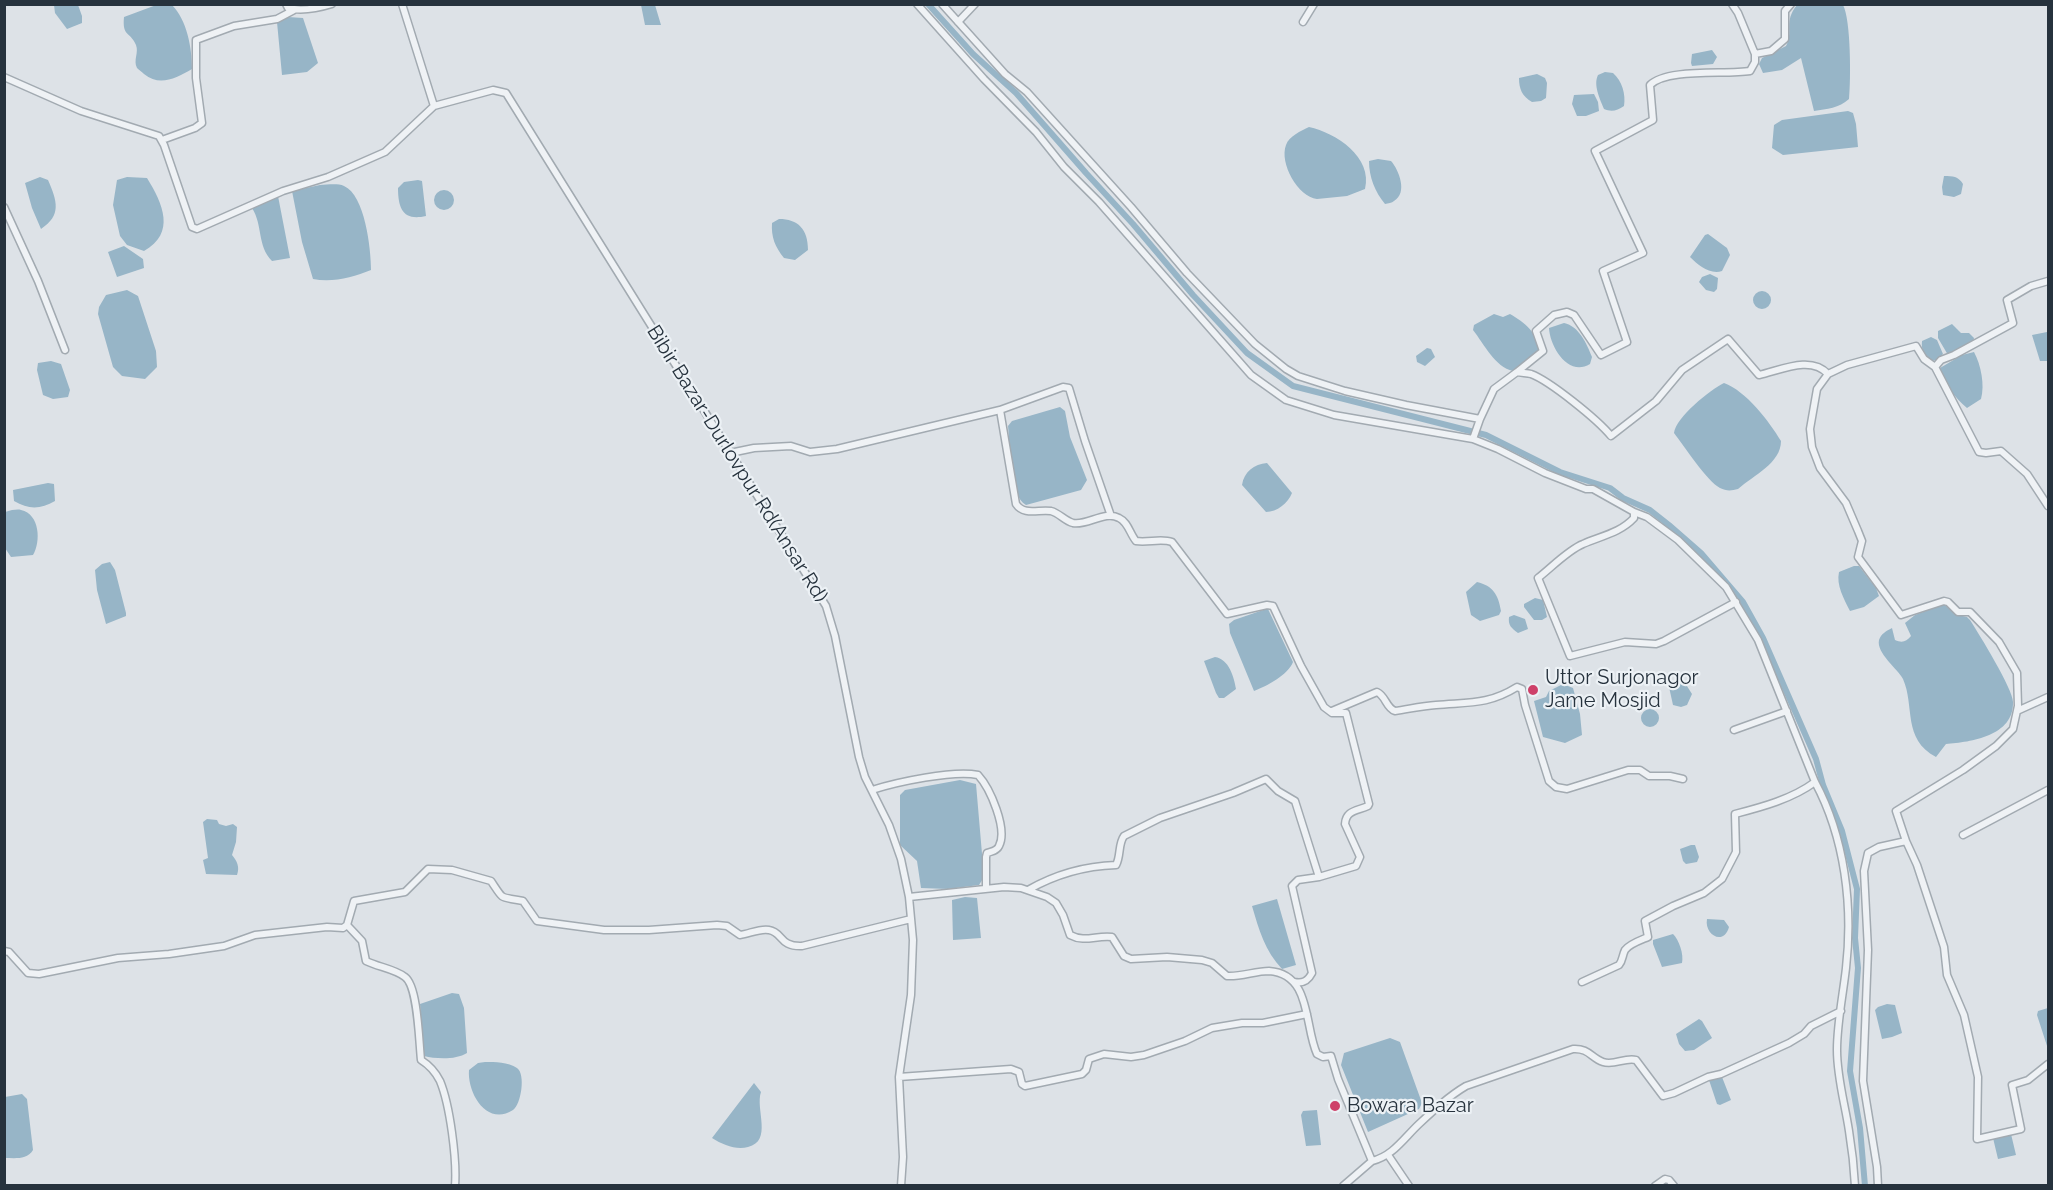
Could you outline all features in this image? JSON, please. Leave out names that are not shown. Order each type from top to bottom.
[{"type":"street","points":[[286,4],[288,8],[294,10]]},
{"type":"street","points":[[162,140],[195,128],[202,123],[196,78],[196,40],[234,26],[277,19],[294,10],[332,4]]},
{"type":"street","points":[[4,77],[81,111],[154,135],[162,140],[192,227],[197,229],[283,191],[328,177],[385,152],[434,106],[402,4]]},
{"type":"street","points":[[917,4],[984,79],[1036,132],[1251,375],[1286,400],[1334,415],[1473,439],[1545,473],[1586,489],[1593,489],[1647,517],[1678,540],[1726,587],[1758,640],[1815,782],[1827,804],[1841,853],[1847,906],[1846,967],[1837,1052],[1839,1081],[1849,1131],[1855,1185]]},
{"type":"street","points":[[942,4],[1131,207],[1187,273],[1255,344],[1286,369],[1298,376],[1345,391],[1480,419]]},
{"type":"street","points":[[958,22],[975,4]]},
{"type":"street","points":[[1303,22],[1314,4]]},
{"type":"street","points":[[1473,439],[1494,388],[1543,351],[1536,331],[1554,315],[1567,312],[1574,315],[1600,355],[1627,342],[1603,271],[1643,253],[1595,152],[1653,120],[1650,85],[1655,80],[1678,75],[1750,71],[1755,62],[1755,54],[1732,4]]},
{"type":"street","points":[[1755,54],[1771,51],[1785,39],[1785,11],[1791,4]]},
{"type":"street","name":"Bibir Bazar-Durlovpur Rd(Ansar Rd)","points":[[434,106],[493,90],[506,93],[826,606],[835,636],[859,757],[889,825],[901,859],[909,897],[913,940],[911,995],[899,1077],[903,1158],[901,1185]]},
{"type":"street","points":[[4,207],[38,281],[65,350]]},
{"type":"street","points":[[1935,367],[1941,360],[2013,323],[2007,300],[2031,286],[2049,281]]},
{"type":"street","points":[[1517,372],[1531,374],[1548,384],[1602,424],[1611,436],[1656,401],[1682,370],[1728,339],[1759,375],[1814,364],[1828,374]]},
{"type":"street","points":[[2049,506],[2027,474],[2001,451],[1979,452],[1935,367],[1924,359],[1916,346],[1847,365],[1828,374],[1817,389],[1810,429],[1812,447],[1820,468],[1846,502],[1862,541],[1858,557],[1901,615],[1944,602],[1958,612],[1970,612],[2000,642],[2017,673],[2017,711],[2013,729],[1996,746],[1962,770],[1896,811],[1917,865],[1944,947],[1947,975],[1964,1015],[1978,1077],[1977,1139],[2021,1129],[2013,1085],[2028,1080],[2049,1064]]},
{"type":"street","points":[[730,453],[754,448],[791,446],[810,452],[837,449],[1000,410],[1063,387],[1070,388],[1085,441],[1111,516]]},
{"type":"street","points":[[1000,410],[1016,504],[1019,509],[1050,511],[1073,523],[1111,516],[1119,518],[1125,523],[1136,541],[1172,542],[1227,614],[1267,605],[1273,606],[1301,666],[1329,712]]},
{"type":"street","points":[[1634,512],[1631,522],[1608,536],[1581,544],[1538,578],[1570,656],[1625,642],[1656,644],[1736,602]]},
{"type":"street","points":[[1329,712],[1377,692],[1382,694],[1391,709],[1395,711],[1481,702],[1501,697],[1517,687],[1522,689],[1549,781],[1556,788],[1567,789],[1628,770],[1640,770],[1649,776],[1670,776],[1683,779]]},
{"type":"street","points":[[2017,711],[2049,697]]},
{"type":"street","points":[[1734,730],[1787,711]]},
{"type":"street","points":[[1294,982],[1302,983],[1312,973],[1292,886],[1298,880],[1350,868],[1359,861],[1360,857],[1345,824],[1349,813],[1369,804],[1346,713],[1329,712]]},
{"type":"street","points":[[872,790],[920,779],[970,773],[978,775],[988,789],[1001,829],[999,846],[996,850],[987,853],[986,889]]},
{"type":"street","points":[[1028,890],[1056,875],[1116,865],[1120,858],[1121,840],[1124,836],[1160,818],[1266,779],[1278,791],[1295,801],[1319,877]]},
{"type":"street","points":[[1582,982],[1619,965],[1623,961],[1625,950],[1648,937],[1645,921],[1704,893],[1722,879],[1736,852],[1735,814],[1766,806],[1807,788],[1815,782]]},
{"type":"street","points":[[1963,835],[2049,789]]},
{"type":"street","points":[[1878,1185],[1863,1081],[1868,950],[1864,871],[1868,853],[1906,841]]},
{"type":"street","points":[[4,951],[9,952],[28,973],[39,974],[118,958],[170,954],[224,946],[255,935],[327,927],[343,928],[347,925],[354,901],[402,893],[409,889],[425,870],[439,869],[452,870],[491,881],[500,896],[508,900],[523,901],[537,921],[604,930],[649,930],[717,925],[727,926],[740,935],[770,930],[793,946],[812,944],[911,919]]},
{"type":"street","points":[[909,897],[1012,886],[1047,897],[1056,903],[1070,935],[1087,940],[1112,937],[1124,956],[1131,959],[1183,957],[1212,963],[1224,975],[1266,971],[1278,972],[1287,976],[1298,987],[1308,1014],[1317,1054],[1323,1057],[1331,1056],[1333,1059],[1338,1079],[1372,1161]]},
{"type":"street","points":[[347,925],[362,941],[366,961],[404,975],[410,981],[414,995],[422,1060],[428,1064],[440,1081],[448,1113],[456,1165],[455,1185]]},
{"type":"street","points":[[1343,1185],[1372,1161],[1388,1155],[1451,1095],[1466,1086],[1573,1049],[1581,1049],[1601,1062],[1636,1060],[1663,1096],[1708,1077],[1721,1074],[1789,1043],[1804,1034],[1811,1026],[1841,1011]]},
{"type":"street","points":[[899,1077],[1011,1069],[1019,1072],[1022,1084],[1034,1085],[1082,1074],[1086,1070],[1089,1059],[1096,1055],[1131,1057],[1144,1055],[1185,1041],[1212,1028],[1242,1023],[1263,1023],[1308,1014]]},
{"type":"street","points":[[1388,1155],[1409,1185]]},
{"type":"street","points":[[1655,1185],[1665,1179],[1674,1185]]},
{"type":"water","points":[[159,4],[172,5],[177,11],[188,35],[192,61],[192,69],[162,81],[150,78],[137,68],[136,45],[124,28],[124,17]]},
{"type":"water","points":[[54,5],[78,5],[82,23],[67,29],[55,13]]},
{"type":"water","points":[[641,5],[655,5],[661,25],[645,25]]},
{"type":"water","points":[[1797,5],[1843,5],[1848,23],[1850,90],[1849,99],[1837,106],[1814,111],[1801,58],[1782,70],[1763,73],[1759,64],[1762,58],[1786,46],[1790,17]]},
{"type":"water","points":[[288,17],[303,18],[318,63],[307,72],[282,75],[277,22]]},
{"type":"water","points":[[1712,50],[1717,57],[1713,64],[1692,66],[1692,54]]},
{"type":"water","points":[[1605,72],[1613,73],[1623,88],[1624,106],[1612,111],[1604,109],[1596,83],[1598,75]]},
{"type":"water","points":[[1537,74],[1545,78],[1547,83],[1546,98],[1532,102],[1522,92],[1519,78]]},
{"type":"water","points":[[1594,94],[1599,111],[1586,116],[1577,116],[1572,104],[1574,95]]},
{"type":"water","points":[[1848,111],[1853,113],[1858,147],[1783,155],[1772,148],[1774,125],[1782,120]]},
{"type":"water","points":[[1309,127],[1330,135],[1350,148],[1363,167],[1366,177],[1365,189],[1347,196],[1317,199],[1310,197],[1297,186],[1285,161],[1286,145],[1292,136]]},
{"type":"water","points":[[1378,159],[1391,161],[1401,181],[1401,193],[1392,202],[1385,204],[1378,194],[1370,173],[1369,161]]},
{"type":"water","points":[[1944,176],[1955,177],[1961,181],[1963,184],[1961,194],[1954,197],[1943,195]]},
{"type":"water","points":[[40,177],[48,180],[56,207],[48,224],[41,229],[25,183]]},
{"type":"water","points":[[127,177],[147,178],[162,208],[164,218],[160,236],[144,251],[127,245],[120,236],[113,205],[117,180]]},
{"type":"water","points":[[422,181],[426,216],[412,217],[401,208],[398,188],[404,182]]},
{"type":"water","points":[[320,185],[344,186],[357,200],[368,237],[371,270],[343,279],[313,279],[302,242],[292,191]]},
{"type":"water","points":[[440,190],[448,190],[454,196],[454,204],[448,210],[440,210],[434,204],[434,196]]},
{"type":"water","points":[[278,196],[290,258],[272,261],[264,249],[258,221],[252,208]]},
{"type":"water","points":[[779,219],[797,223],[806,236],[808,250],[795,260],[784,258],[774,242],[772,223]]},
{"type":"water","points":[[1708,234],[1727,248],[1730,255],[1722,271],[1713,272],[1700,266],[1690,257]]},
{"type":"water","points":[[124,246],[143,259],[144,268],[117,277],[108,252]]},
{"type":"water","points":[[1710,274],[1718,278],[1717,289],[1714,292],[1706,290],[1699,282],[1702,277]]},
{"type":"water","points":[[127,290],[138,296],[156,351],[157,367],[145,379],[122,376],[113,367],[98,314],[106,295]]},
{"type":"water","points":[[1762,291],[1770,296],[1771,300],[1766,308],[1762,309],[1754,304],[1753,300],[1758,292]]},
{"type":"water","points":[[1494,314],[1503,317],[1510,314],[1526,325],[1534,334],[1538,346],[1538,352],[1513,371],[1495,360],[1473,330],[1474,325]]},
{"type":"water","points":[[1564,323],[1574,328],[1582,336],[1592,357],[1590,364],[1574,367],[1557,351],[1549,328]]},
{"type":"water","points":[[1952,324],[1961,333],[1969,333],[1974,338],[1973,343],[1948,355],[1938,338],[1938,331]]},
{"type":"water","points":[[2047,332],[2048,361],[2040,361],[2032,335]]},
{"type":"water","points":[[1931,337],[1937,340],[1943,354],[1937,360],[1931,361],[1926,357],[1922,341]]},
{"type":"water","points":[[1427,348],[1431,349],[1435,357],[1425,366],[1417,362],[1416,356]]},
{"type":"water","points":[[1974,352],[1982,375],[1983,388],[1981,399],[1967,408],[1950,390],[1940,368],[1962,355]]},
{"type":"water","points":[[51,361],[61,364],[70,390],[68,397],[53,399],[43,395],[37,370],[38,363]]},
{"type":"water","points":[[1724,383],[1749,400],[1781,441],[1777,456],[1772,462],[1738,489],[1731,490],[1720,488],[1709,478],[1674,433],[1687,412]]},
{"type":"water","points":[[1060,407],[1065,411],[1070,437],[1087,480],[1081,490],[1026,505],[1020,500],[1013,481],[1008,426],[1012,421]]},
{"type":"water","points":[[1267,463],[1292,493],[1282,506],[1266,512],[1242,485],[1250,469]]},
{"type":"water","points":[[48,483],[54,484],[55,501],[45,506],[35,507],[14,501],[13,490]]},
{"type":"water","points":[[12,510],[27,513],[35,523],[38,536],[33,555],[11,557],[5,548],[5,512]]},
{"type":"water","points":[[110,562],[115,570],[126,616],[106,624],[97,590],[95,570],[102,564]]},
{"type":"water","points":[[1859,566],[1876,588],[1879,596],[1864,607],[1850,611],[1841,592],[1838,577],[1839,572]]},
{"type":"water","points":[[1477,582],[1487,586],[1496,595],[1501,611],[1499,615],[1480,621],[1471,615],[1466,592]]},
{"type":"water","points":[[1535,598],[1543,600],[1547,617],[1542,620],[1534,620],[1524,607],[1524,604]]},
{"type":"water","points":[[1944,604],[1955,614],[1970,620],[2002,674],[2013,702],[2006,723],[1999,730],[1978,739],[1946,744],[1936,757],[1925,750],[1918,741],[1911,721],[1903,679],[1884,655],[1879,640],[1892,628],[1895,640],[1906,641],[1911,636],[1905,623],[1915,615]]},
{"type":"water","points":[[1266,609],[1293,662],[1282,676],[1254,691],[1230,633],[1229,624],[1234,620]]},
{"type":"water","points":[[1514,615],[1525,619],[1528,629],[1518,633],[1512,628],[1509,617]]},
{"type":"water","points":[[1215,657],[1220,658],[1227,665],[1235,684],[1236,689],[1224,698],[1219,698],[1216,693],[1204,661]]},
{"type":"water","points":[[1678,680],[1685,683],[1692,694],[1687,705],[1681,707],[1673,705],[1669,687]]},
{"type":"water","points":[[1563,684],[1573,688],[1580,714],[1582,735],[1565,743],[1543,737],[1534,701],[1546,697],[1549,691]]},
{"type":"water","points":[[1650,709],[1658,714],[1659,718],[1654,726],[1650,727],[1642,722],[1641,718],[1646,710]]},
{"type":"water","points":[[960,780],[976,784],[984,877],[979,885],[948,889],[921,888],[917,861],[900,845],[900,795],[905,790]]},
{"type":"water","points":[[207,819],[217,820],[219,824],[226,826],[233,824],[237,827],[232,855],[237,864],[237,875],[206,874],[203,860],[208,858],[203,822]]},
{"type":"water","points":[[1695,845],[1699,857],[1697,862],[1686,864],[1680,849]]},
{"type":"water","points":[[965,897],[977,898],[981,938],[953,940],[952,900]]},
{"type":"water","points":[[1277,899],[1296,965],[1282,969],[1267,947],[1252,906]]},
{"type":"water","points":[[1707,919],[1724,920],[1729,927],[1726,933],[1719,937],[1711,934],[1708,930]]},
{"type":"water","points":[[1673,934],[1680,947],[1682,963],[1662,967],[1653,940]]},
{"type":"water","points":[[452,993],[459,994],[464,1008],[467,1053],[446,1058],[424,1056],[420,1004]]},
{"type":"water","points":[[1887,1004],[1895,1005],[1902,1033],[1882,1039],[1875,1010]]},
{"type":"water","points":[[2048,1008],[2048,1049],[2037,1015],[2038,1011]]},
{"type":"water","points":[[1699,1019],[1712,1038],[1694,1050],[1685,1051],[1679,1044],[1676,1034]]},
{"type":"water","points":[[1390,1038],[1400,1042],[1422,1103],[1419,1109],[1368,1132],[1341,1065],[1344,1053]]},
{"type":"water","points":[[478,1063],[510,1065],[520,1071],[521,1089],[518,1102],[513,1110],[504,1114],[495,1114],[487,1111],[475,1097],[469,1079],[469,1070]]},
{"type":"water","points":[[1722,1077],[1731,1100],[1720,1105],[1717,1104],[1709,1080]]},
{"type":"water","points":[[754,1083],[761,1092],[762,1131],[760,1138],[755,1144],[739,1148],[725,1145],[712,1138]]},
{"type":"water","points":[[22,1094],[27,1099],[33,1150],[24,1157],[5,1158],[5,1097]]},
{"type":"water","points":[[1317,1110],[1321,1145],[1306,1146],[1301,1115],[1303,1111]]},
{"type":"water","points":[[2011,1134],[2016,1155],[1998,1159],[1993,1138]]},
{"type":"waterway","points":[[928,4],[973,54],[1016,93],[1193,295],[1247,353],[1293,386],[1486,435],[1560,472],[1610,488],[1623,498],[1650,510],[1669,525],[1701,553],[1743,602],[1763,638],[1816,759],[1823,785],[1842,831],[1857,889],[1855,938],[1858,968],[1850,1071],[1860,1128],[1865,1186]]},
{"type":"place","name":"Uttor Surjonagor Jame Mosjid","points":[[1533,690]]},
{"type":"place","name":"Bowara Bazar","points":[[1335,1106]]}]
